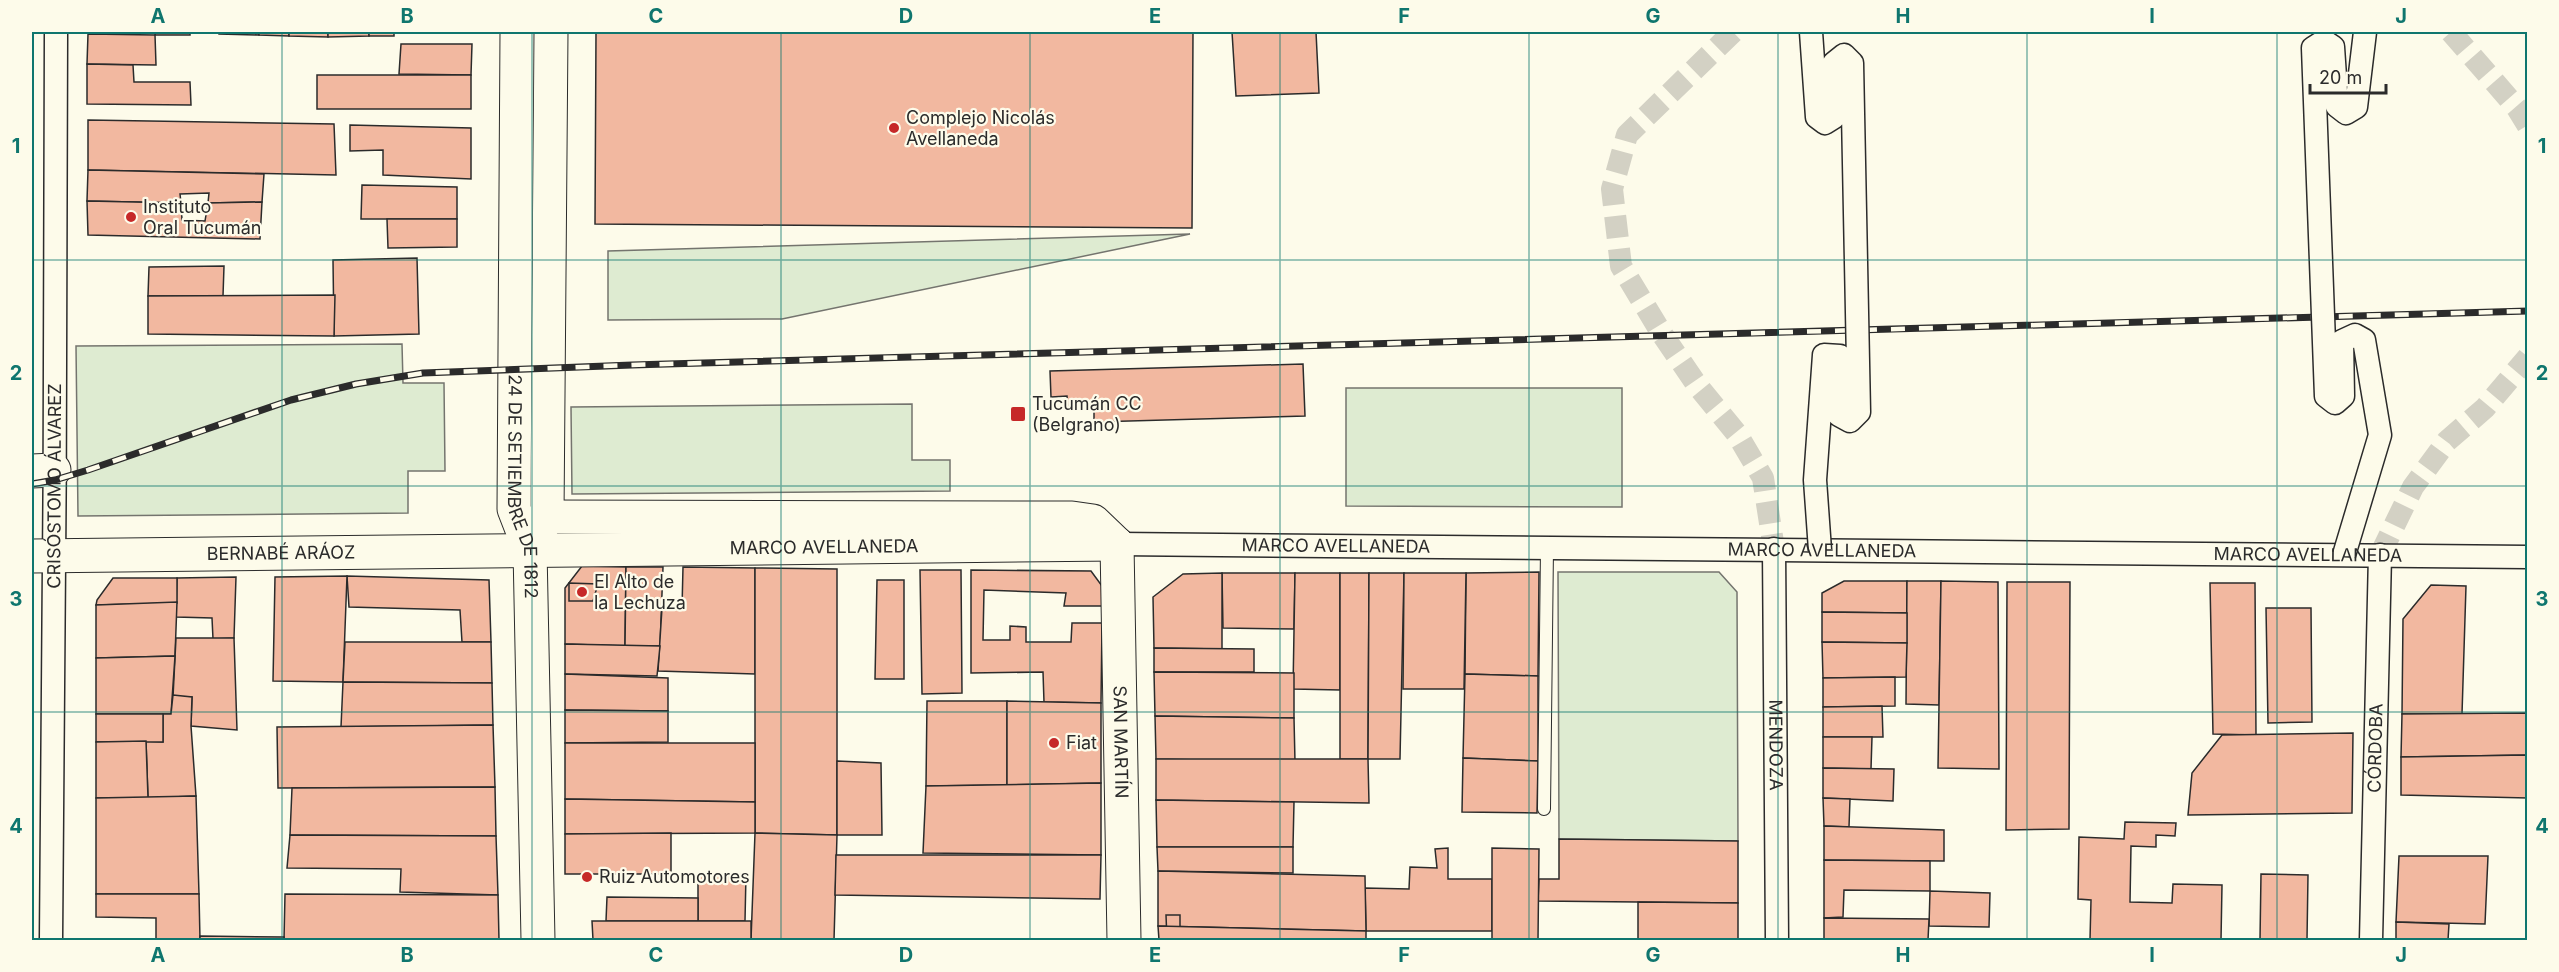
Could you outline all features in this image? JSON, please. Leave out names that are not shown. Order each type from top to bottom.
[{"type":"main road","name":"24 DE SETIEMBRE DE 1812","points":[[517,32],[514,509],[530,550],[538,940]]},
{"type":"main road","name":"24 DE SETIEMBRE DE 1812","points":[[547,517],[551,32]]},
{"type":"main road","points":[[530,550],[547,517]]},
{"type":"main road","name":"MARCO AVELLANEDA","points":[[547,517],[1072,518],[1093,521],[1117,544]]},
{"type":"main road","name":"MARCO AVELLANEDA","points":[[530,550],[1117,544]]},
{"type":"main road","name":"SAN MARTÍN","points":[[1117,544],[1124,940]]},
{"type":"main road","name":"BERNABÉ ARÁOZ","points":[[44,556],[530,550]]},
{"type":"street","name":"CRISÓSTOMO ÁLVAREZ","points":[[51,940],[43,470],[56,32]]},
{"type":"street","points":[[1811,32],[1817,117],[1825,123],[1833,117],[1834,63],[1844,55],[1852,63],[1859,412],[1850,421],[1839,415],[1840,356],[1824,355],[1815,480],[1820,550]]},
{"type":"street","points":[[2344,555],[2380,435],[2364,340],[2355,335],[2342,341],[2343,396],[2335,403],[2326,396],[2313,48],[2324,41],[2333,47],[2337,106],[2346,113],[2356,107],[2365,32]]},
{"type":"street","name":"MARCO AVELLANEDA","points":[[1117,544],[2528,557]]},
{"type":"street","name":"MENDOZA","points":[[1774,549],[1777,940]]},
{"type":"street","name":"CÓRDOBA","points":[[2371,940],[2380,555]]},
{"type":"lane","points":[[1544,809],[1547,548]]},
{"type":"green space","points":[[1190,234],[782,319],[608,320],[608,251]]},
{"type":"green space","points":[[402,344],[403,383],[444,383],[445,471],[408,471],[408,513],[78,516],[76,346]]},
{"type":"green space","points":[[1346,388],[1622,388],[1622,507],[1346,506]]},
{"type":"green space","points":[[912,404],[912,460],[950,460],[950,491],[572,494],[571,407]]},
{"type":"green space","points":[[1558,572],[1719,572],[1737,592],[1738,841],[1559,839]]},
{"type":"building","points":[[155,32],[190,32],[190,35],[155,35]]},
{"type":"building","points":[[219,32],[259,32],[259,35],[219,34]]},
{"type":"building","points":[[259,32],[289,32],[289,36],[259,35]]},
{"type":"building","points":[[289,32],[328,32],[328,37],[289,36]]},
{"type":"building","points":[[328,32],[369,32],[369,36],[328,37]]},
{"type":"building","points":[[369,32],[394,32],[394,36],[369,36]]},
{"type":"building","name":"Complejo Nicolás Avellaneda","points":[[596,32],[1193,32],[1192,228],[595,224]]},
{"type":"building","points":[[1232,32],[1316,32],[1319,93],[1236,96]]},
{"type":"building","points":[[88,34],[155,35],[156,65],[87,64]]},
{"type":"building","points":[[401,44],[472,44],[471,75],[399,74]]},
{"type":"building","points":[[87,64],[133,65],[134,82],[190,82],[191,105],[87,104]]},
{"type":"building","points":[[317,75],[471,75],[471,109],[317,109]]},
{"type":"building","points":[[88,120],[334,124],[336,175],[88,170]]},
{"type":"building","points":[[350,125],[471,128],[471,179],[383,175],[383,150],[350,151]]},
{"type":"building","points":[[88,170],[264,174],[262,202],[208,203],[209,193],[180,194],[181,203],[87,201]]},
{"type":"building","points":[[362,185],[457,187],[457,219],[361,219]]},
{"type":"building","points":[[87,201],[181,203],[182,220],[205,221],[208,203],[262,202],[260,239],[88,235]]},
{"type":"building","points":[[387,219],[457,219],[457,247],[388,248]]},
{"type":"building","points":[[417,258],[419,334],[334,336],[333,260]]},
{"type":"building","points":[[224,266],[223,296],[148,296],[149,267]]},
{"type":"building","points":[[335,295],[334,336],[148,334],[148,296]]},
{"type":"building","points":[[1303,364],[1305,416],[1094,422],[1094,409],[1068,410],[1067,396],[1051,397],[1050,371]]},
{"type":"building","points":[[582,566],[626,567],[625,646],[565,644],[565,588]]},
{"type":"building","points":[[626,567],[663,567],[660,646],[625,646]]},
{"type":"building","points":[[683,567],[755,568],[755,674],[658,671],[662,608],[682,608]]},
{"type":"building","points":[[755,568],[837,569],[837,835],[755,833]]},
{"type":"building","points":[[920,570],[961,570],[962,693],[922,694]]},
{"type":"building","points":[[971,570],[1091,571],[1102,586],[1102,606],[1064,606],[1066,593],[984,590],[983,640],[1010,640],[1010,626],[1026,627],[1026,642],[1071,642],[1072,623],[1102,623],[1101,703],[1044,702],[1043,672],[971,673]]},
{"type":"building","points":[[1539,572],[1538,676],[1465,674],[1466,573]]},
{"type":"building","points":[[1222,573],[1295,573],[1294,629],[1223,628]]},
{"type":"building","points":[[1222,573],[1222,649],[1154,648],[1153,597],[1183,574]]},
{"type":"building","points":[[1295,573],[1340,573],[1340,690],[1293,689]]},
{"type":"building","points":[[1340,573],[1369,573],[1368,759],[1340,759]]},
{"type":"building","points":[[1369,573],[1404,573],[1400,759],[1368,759]]},
{"type":"building","points":[[1404,573],[1466,573],[1464,689],[1403,689]]},
{"type":"building","points":[[347,576],[489,580],[491,642],[462,642],[460,610],[349,607]]},
{"type":"building","points":[[347,576],[343,682],[273,681],[275,577]]},
{"type":"building","points":[[236,577],[234,638],[213,639],[212,618],[176,617],[177,578]]},
{"type":"building","points":[[113,578],[177,578],[177,603],[96,605],[97,600]]},
{"type":"building","points":[[877,580],[904,580],[904,679],[875,679]]},
{"type":"building","points":[[1844,581],[1907,581],[1907,613],[1822,612],[1822,593]]},
{"type":"building","points":[[1907,581],[1941,581],[1939,705],[1906,704]]},
{"type":"building","points":[[1941,581],[1998,582],[1999,769],[1938,768]]},
{"type":"building","points":[[2007,582],[2070,582],[2069,829],[2006,830]]},
{"type":"building","name":"El Alto de la Lechuza","points":[[569,583],[598,584],[593,601],[569,601]]},
{"type":"building","points":[[2210,583],[2255,583],[2256,735],[2213,734]]},
{"type":"building","points":[[2431,585],[2466,586],[2462,714],[2402,714],[2403,619]]},
{"type":"building","points":[[177,602],[175,656],[96,658],[96,605]]},
{"type":"building","points":[[2266,608],[2311,608],[2312,722],[2268,723]]},
{"type":"building","points":[[1822,612],[1907,613],[1907,643],[1822,642]]},
{"type":"building","points":[[176,638],[234,638],[237,730],[191,726],[192,697],[173,697]]},
{"type":"building","points":[[345,642],[491,642],[492,683],[343,682]]},
{"type":"building","points":[[1822,642],[1907,643],[1906,677],[1823,678]]},
{"type":"building","points":[[565,644],[660,646],[657,676],[565,674]]},
{"type":"building","points":[[1154,648],[1254,649],[1254,672],[1154,672]]},
{"type":"building","points":[[175,656],[171,714],[96,714],[96,658]]},
{"type":"building","points":[[1154,672],[1294,673],[1294,718],[1155,716]]},
{"type":"building","points":[[565,674],[668,678],[668,711],[565,710]]},
{"type":"building","points":[[1465,674],[1538,676],[1538,761],[1463,758]]},
{"type":"building","points":[[1895,677],[1895,706],[1823,707],[1823,678]]},
{"type":"building","points":[[343,682],[492,683],[493,725],[341,727]]},
{"type":"building","points":[[173,695],[192,697],[191,726],[196,796],[148,798],[146,741],[163,742],[163,714],[171,714]]},
{"type":"building","points":[[927,701],[1007,701],[1007,785],[926,786]]},
{"type":"building","name":"Fiat","points":[[1007,701],[1101,703],[1101,783],[1007,785]]},
{"type":"building","points":[[1882,706],[1883,737],[1823,737],[1823,707]]},
{"type":"building","points":[[565,710],[668,711],[668,742],[565,743]]},
{"type":"building","points":[[2528,713],[2528,755],[2401,757],[2402,714]]},
{"type":"building","points":[[96,714],[163,714],[163,742],[96,742]]},
{"type":"building","points":[[1155,716],[1294,718],[1295,762],[1156,759]]},
{"type":"building","points":[[493,725],[495,787],[278,788],[277,727]]},
{"type":"building","points":[[2353,733],[2352,813],[2188,815],[2192,773],[2222,735]]},
{"type":"building","points":[[1823,737],[1872,737],[1871,769],[1823,768]]},
{"type":"building","points":[[146,741],[148,798],[96,798],[96,742]]},
{"type":"building","points":[[565,743],[755,743],[755,802],[565,799]]},
{"type":"building","points":[[2528,755],[2528,798],[2401,795],[2401,757]]},
{"type":"building","points":[[1463,758],[1538,761],[1537,813],[1462,812]]},
{"type":"building","points":[[1156,759],[1368,759],[1369,803],[1156,800]]},
{"type":"building","points":[[837,761],[881,763],[882,835],[837,835]]},
{"type":"building","points":[[1823,768],[1894,769],[1893,801],[1823,798]]},
{"type":"building","points":[[1101,783],[1101,855],[923,853],[926,786]]},
{"type":"building","points":[[495,787],[496,836],[290,835],[292,788]]},
{"type":"building","points":[[196,796],[199,894],[96,894],[96,798]]},
{"type":"building","points":[[1823,798],[1850,799],[1849,827],[1824,826]]},
{"type":"building","points":[[565,799],[755,802],[755,833],[565,834]]},
{"type":"building","points":[[1156,800],[1294,802],[1293,847],[1157,847]]},
{"type":"building","points":[[2125,822],[2176,823],[2175,836],[2156,835],[2156,847],[2131,846],[2130,902],[2172,903],[2173,884],[2222,885],[2221,940],[2090,940],[2091,900],[2078,899],[2079,837],[2124,839]]},
{"type":"building","points":[[1824,826],[1944,830],[1944,861],[1824,860]]},
{"type":"building","points":[[671,833],[671,874],[565,874],[565,834]]},
{"type":"building","points":[[755,833],[837,835],[834,940],[751,940]]},
{"type":"building","points":[[290,835],[496,836],[498,895],[400,892],[401,869],[287,868]]},
{"type":"building","points":[[1559,839],[1738,841],[1738,903],[1538,901],[1539,879],[1559,879]]},
{"type":"building","points":[[1157,847],[1293,847],[1293,873],[1158,871]]},
{"type":"building","points":[[1448,848],[1448,879],[1492,879],[1492,931],[1366,931],[1365,888],[1409,889],[1410,867],[1437,868],[1435,849]]},
{"type":"building","points":[[1492,848],[1539,849],[1538,940],[1492,940]]},
{"type":"building","points":[[836,855],[1101,855],[1100,899],[835,895]]},
{"type":"building","points":[[2399,856],[2488,856],[2485,924],[2396,922]]},
{"type":"building","points":[[1824,860],[1930,861],[1930,891],[1844,890],[1843,917],[1824,918]]},
{"type":"building","points":[[1158,871],[1365,876],[1366,931],[1158,926]]},
{"type":"building","points":[[698,874],[746,874],[745,921],[698,921]]},
{"type":"building","points":[[2261,874],[2308,875],[2307,940],[2260,940]]},
{"type":"building","points":[[1930,891],[1990,893],[1989,927],[1929,926]]},
{"type":"building","points":[[96,894],[199,894],[200,940],[156,940],[156,918],[96,917]]},
{"type":"building","points":[[285,894],[498,895],[499,940],[284,940]]},
{"type":"building","points":[[607,897],[698,898],[698,921],[606,921]]},
{"type":"building","points":[[1638,902],[1738,903],[1738,940],[1638,940]]},
{"type":"building","points":[[1166,915],[1180,915],[1180,940],[1167,940]]},
{"type":"building","points":[[1824,918],[1929,919],[1928,940],[1824,940]]},
{"type":"building","points":[[592,921],[751,921],[751,940],[593,940]]},
{"type":"building","points":[[2396,922],[2449,924],[2448,940],[2396,940]]},
{"type":"building","points":[[1158,926],[1366,931],[1366,940],[1159,940]]},
{"type":"building","points":[[200,936],[284,937],[284,940],[200,940]]},
{"type":"tunnel","points":[[1733,32],[1627,135],[1612,189],[1621,266],[1662,334],[1697,385],[1737,434],[1763,478],[1774,549]]},
{"type":"tunnel","points":[[2451,32],[2517,108],[2528,126]]},
{"type":"tunnel","points":[[2380,555],[2413,487],[2447,441],[2485,408],[2528,357]]},
{"type":"railway","points":[[32,484],[88,470],[291,400],[356,384],[423,373],[632,365],[2528,311]]},
{"type":"place","name":"Complejo Nicolás Avellaneda","points":[[894,128]]},
{"type":"place","name":"Instituto Oral Tucumán","points":[[131,217]]},
{"type":"place","name":"Tucumán CC (Belgrano)","points":[[1018,414]]},
{"type":"place","name":"El Alto de la Lechuza","points":[[582,592]]},
{"type":"place","name":"Fiat","points":[[1054,743]]},
{"type":"place","name":"Ruiz Automotores","points":[[587,877]]}]
